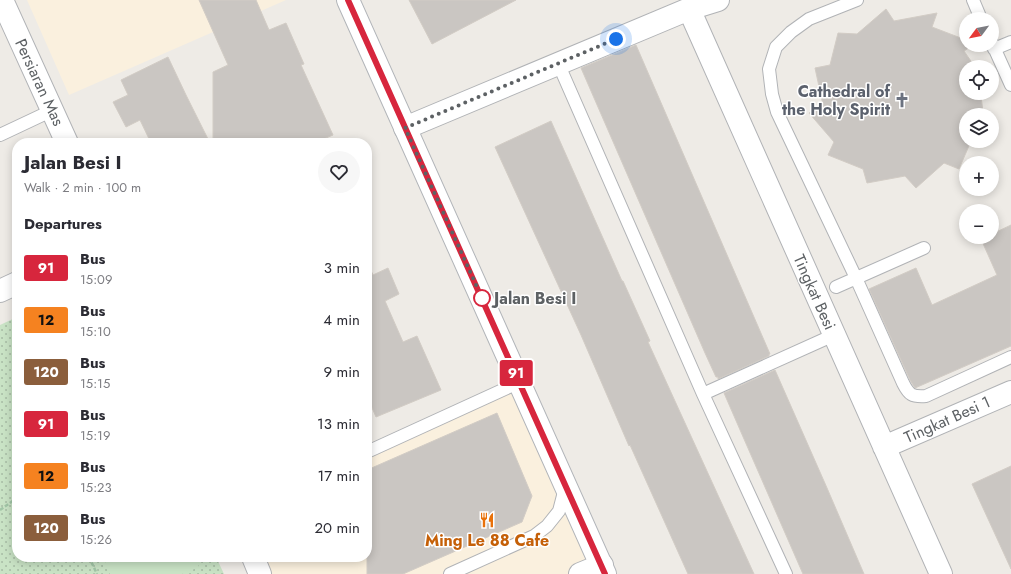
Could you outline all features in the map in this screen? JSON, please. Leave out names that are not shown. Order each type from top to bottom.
[{"type":"street","name":"Persiaran Mas","points":[[2,0],[65,138]]},
{"type":"street","points":[[348,0],[603,570],[580,574]]},
{"type":"street","points":[[405,128],[689,9],[718,0]]},
{"type":"street","name":"Tingkat Besi","points":[[689,9],[941,574]]},
{"type":"street","points":[[0,291],[12,285]]},
{"type":"street","name":"Tingkat Besi 1","points":[[884,447],[1011,392]]},
{"type":"street","points":[[255,562],[260,574]]},
{"type":"lane","points":[[856,0],[809,19],[791,32],[776,47],[769,69],[772,94],[777,112],[856,278],[902,383],[908,392],[916,396],[926,396],[1011,356]]},
{"type":"lane","points":[[973,0],[978,12]]},
{"type":"lane","points":[[999,45],[1011,42]]},
{"type":"lane","points":[[996,52],[1011,85]]},
{"type":"lane","points":[[558,63],[703,394],[786,574]]},
{"type":"lane","points":[[0,135],[52,110]]},
{"type":"lane","points":[[836,287],[924,248]]},
{"type":"lane","points":[[703,394],[834,335]]},
{"type":"lane","points":[[372,450],[520,382]]},
{"type":"lane","points":[[450,574],[534,536],[547,526],[559,511],[566,485]]},
{"type":"path","points":[[0,510],[12,502]]},
{"type":"path","points":[[91,562],[97,574]]},
{"type":"shaded area","points":[[27,0],[286,0],[69,95]]},
{"type":"shaded area","points":[[520,382],[602,565],[581,574],[260,574],[255,562],[372,562],[372,450]]},
{"type":"green space","points":[[12,319],[12,562],[218,562],[224,574],[0,574],[0,325]]},
{"type":"green space","points":[[105,562],[197,562],[199,567],[182,574],[110,574]]},
{"type":"building","points":[[199,0],[256,0],[269,30],[286,23],[304,64],[301,65],[333,135],[326,138],[213,138],[213,72],[228,65]]},
{"type":"building","points":[[409,0],[516,0],[432,44]]},
{"type":"building","name":"Cathedral of the Holy Spirit","points":[[886,9],[894,21],[937,13],[932,27],[959,37],[959,52],[965,52],[970,60],[959,60],[959,100],[982,100],[982,108],[959,108],[959,148],[968,148],[965,156],[959,156],[959,169],[944,163],[916,188],[905,176],[867,183],[863,169],[828,155],[834,142],[809,113],[823,105],[815,68],[830,65],[838,33],[857,34]]},
{"type":"building","points":[[636,45],[770,354],[769,356],[718,379],[705,353],[581,68]]},
{"type":"building","points":[[168,57],[208,138],[149,138],[140,120],[126,127],[113,102],[128,95],[121,80]]},
{"type":"building","points":[[551,121],[650,341],[648,342],[754,574],[688,574],[495,147]]},
{"type":"building","points":[[1011,225],[1011,346],[915,388],[869,289],[916,268],[932,305],[997,275],[983,244],[999,244],[999,231]]},
{"type":"building","points":[[388,268],[399,294],[385,301],[403,342],[417,336],[441,390],[376,417],[372,408],[372,273],[373,275]]},
{"type":"building","points":[[775,370],[864,574],[803,574],[744,439],[724,393]]},
{"type":"building","points":[[497,413],[532,496],[522,522],[403,574],[367,574],[367,562],[372,562],[372,468]]},
{"type":"building","points":[[1011,466],[1011,569],[972,484]]},
{"type":"bus line","name":"91","points":[[348,0],[508,354],[605,574]]},
{"type":"place","name":"Cathedral of the Holy Spirit","points":[[902,100]]},
{"type":"place","name":"Jalan Besi I","points":[[482,298]]},
{"type":"place","name":"Ming Le 88 Cafe","points":[[487,520]]},
{"type":"route","points":[[482,298],[405,128],[616,39]]}]
